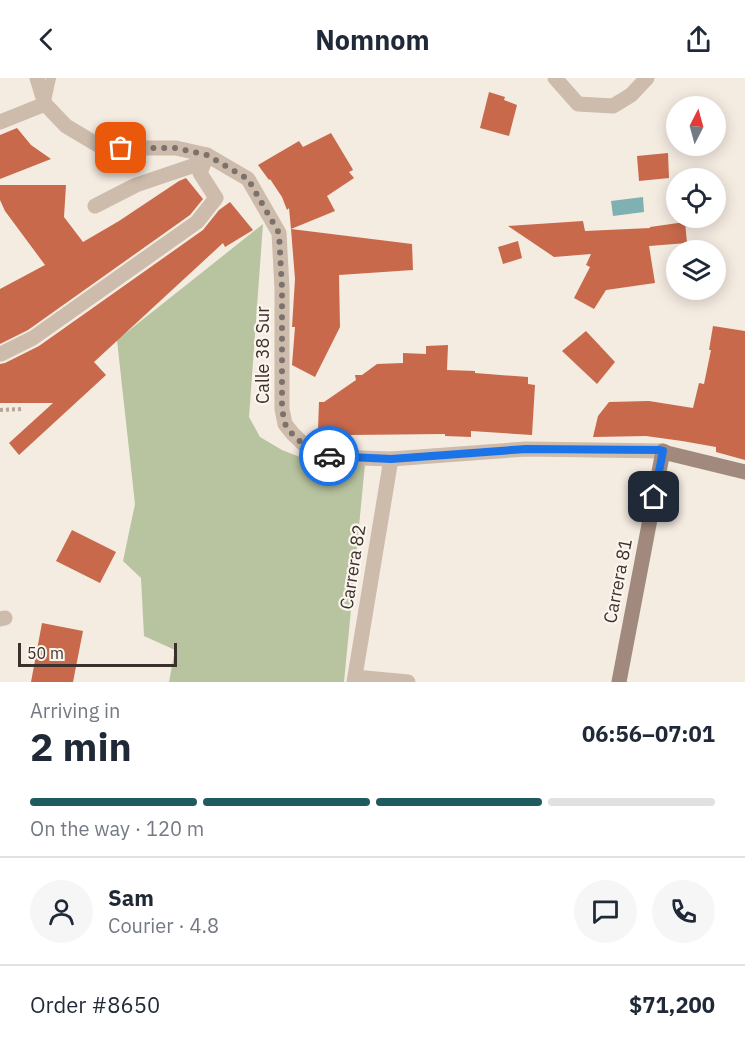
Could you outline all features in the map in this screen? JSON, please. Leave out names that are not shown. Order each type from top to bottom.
[{"type":"main road","name":"Calle 38 Sur","points":[[663,451],[745,472]]},
{"type":"main road","name":"Carrera 81","points":[[619,682],[663,451]]},
{"type":"street","name":"Calle 38 Sur","points":[[37,78],[45,104],[66,126],[103,148],[176,148],[248,179],[279,233],[282,288],[282,409],[285,424],[293,435],[311,451],[333,457],[391,459],[526,449],[663,451]]},
{"type":"street","points":[[555,78],[578,104],[612,106],[631,95],[647,78]]},
{"type":"street","points":[[0,122],[45,104]]},
{"type":"street","points":[[95,206],[136,185],[205,159]]},
{"type":"street","points":[[1,354],[33,338],[197,222],[216,198],[200,173],[205,159]]},
{"type":"street","name":"Carrera 82","points":[[355,679],[391,459]]},
{"type":"street","points":[[355,679],[408,682]]},
{"type":"lane","points":[[45,104],[51,78]]},
{"type":"path","points":[[0,410],[21,409]]},
{"type":"green space","points":[[263,224],[249,417],[260,437],[282,450],[313,462],[365,464],[344,682],[169,682],[175,650],[144,636],[141,578],[123,561],[135,504],[117,340]]},
{"type":"water","points":[[643,197],[644,212],[613,216],[611,201]]},
{"type":"building","points":[[489,92],[505,97],[504,100],[517,105],[509,136],[480,128]]},
{"type":"building","points":[[17,128],[31,145],[51,159],[0,179],[0,135]]},
{"type":"building","points":[[331,133],[352,168],[353,170],[349,172],[354,178],[327,196],[335,211],[291,229],[289,208],[287,210],[282,197],[258,165],[299,141],[303,147]]},
{"type":"building","points":[[666,153],[669,168],[666,168],[666,178],[639,181],[637,156]]},
{"type":"building","points":[[186,178],[203,199],[190,215],[28,330],[0,344],[0,289],[45,265],[5,211],[0,200],[0,185],[66,185],[64,217],[83,242]]},
{"type":"building","points":[[230,202],[253,230],[225,247],[223,243],[94,362],[106,375],[19,455],[9,443],[53,403],[0,403],[0,364],[39,346],[203,230],[219,210]]},
{"type":"building","points":[[583,221],[585,231],[650,228],[666,225],[666,228],[686,228],[687,240],[666,240],[666,245],[649,246],[655,283],[606,290],[594,309],[574,298],[590,267],[586,265],[591,254],[554,257],[508,226]]},
{"type":"building","points":[[291,229],[412,244],[413,270],[339,275],[340,327],[315,377],[292,365],[295,279]]},
{"type":"building","points":[[518,241],[522,258],[503,264],[498,247]]},
{"type":"building","points":[[713,326],[745,331],[745,460],[716,452],[716,447],[682,441],[646,436],[593,437],[598,416],[609,402],[649,401],[693,408],[699,383],[704,384]]},
{"type":"building","points":[[586,331],[615,362],[597,384],[562,351]]},
{"type":"building","points":[[448,345],[447,370],[528,377],[528,384],[535,385],[532,435],[471,431],[471,437],[445,436],[445,434],[320,433],[318,430],[319,402],[324,402],[356,380],[355,375],[362,375],[377,364],[403,363],[403,353],[426,354],[426,346]]},
{"type":"building","points":[[72,530],[116,552],[100,583],[56,561]]},
{"type":"building","points":[[42,623],[83,631],[73,682],[31,682]]},
{"type":"way so far","points":[[121,148],[176,148],[207,155],[248,179],[279,233],[282,288],[282,409],[285,424],[293,435],[311,451],[329,456]]},
{"type":"route","points":[[329,456],[391,459],[526,449],[659,450],[663,451],[654,497]]}]
